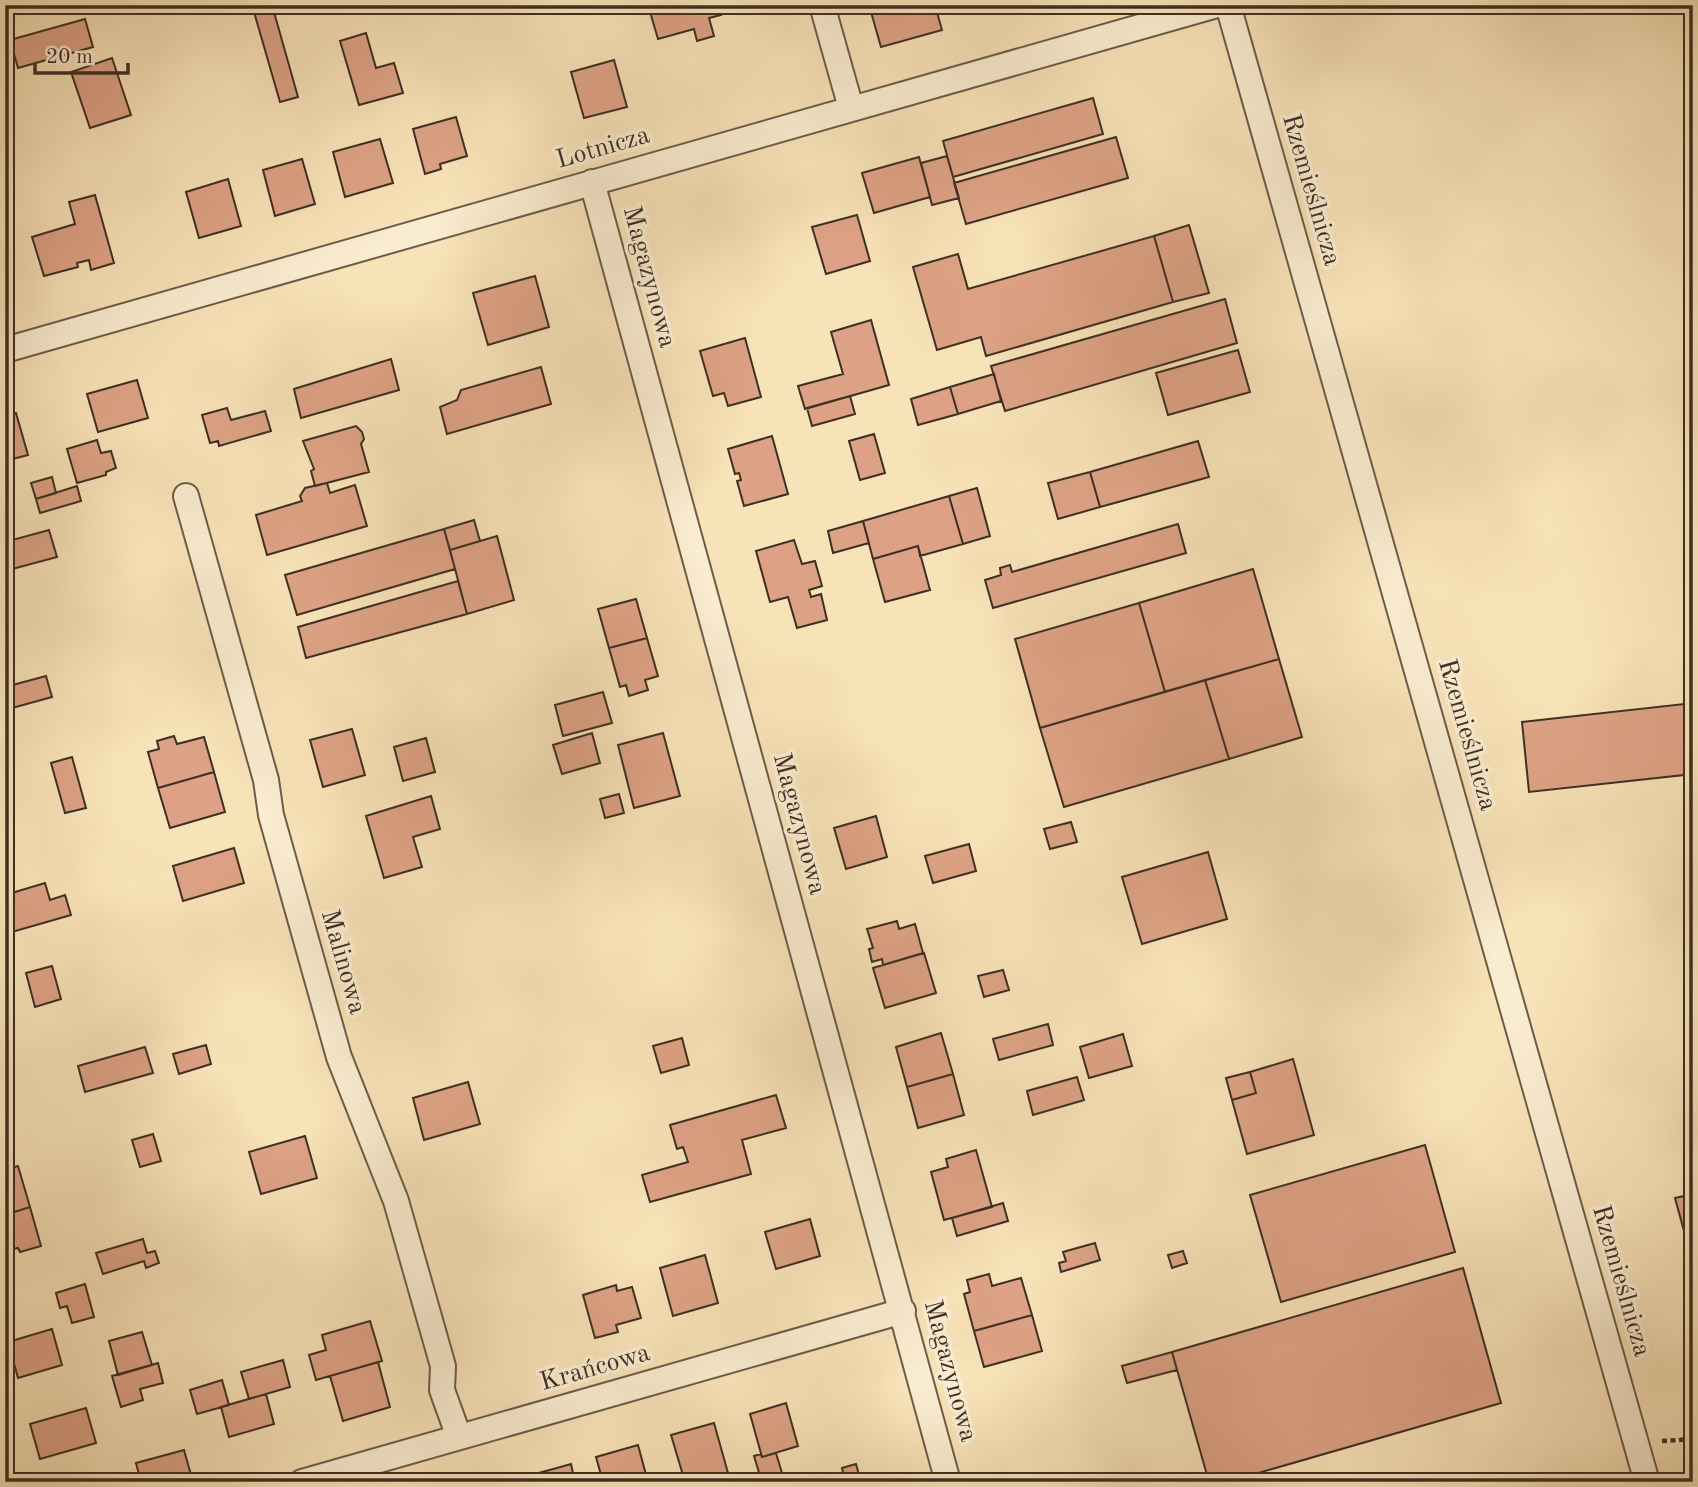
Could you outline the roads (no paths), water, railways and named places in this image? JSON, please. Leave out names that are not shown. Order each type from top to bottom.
[{"type":"street","points":[[822,5],[851,108]]},
{"type":"street","name":"Lotnicza","points":[[5,350],[1217,5]]},
{"type":"street","name":"Rzemieślnicza","points":[[1228,5],[1647,1482]]},
{"type":"street","name":"Magazynowa","points":[[592,182],[948,1482]]},
{"type":"street","name":"Malinowa","points":[[186,496],[266,780],[271,816],[339,1057],[396,1201],[443,1366],[442,1390],[459,1437]]},
{"type":"street","name":"Krańcowa","points":[[302,1482],[903,1311]]}]
